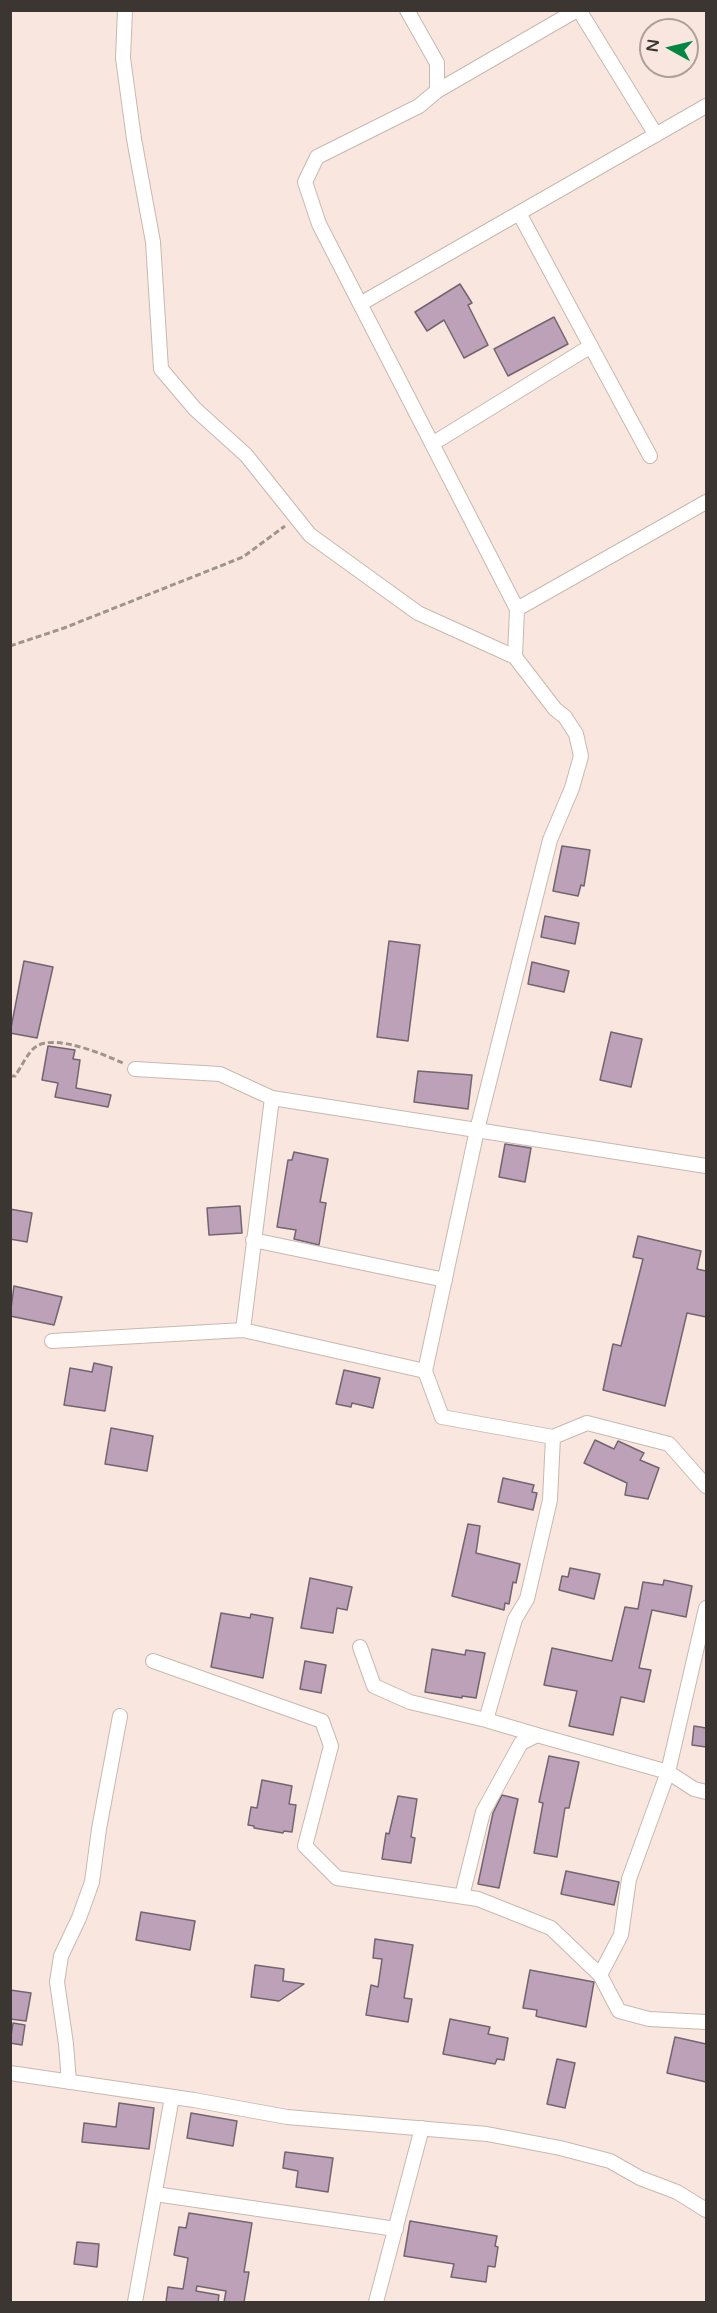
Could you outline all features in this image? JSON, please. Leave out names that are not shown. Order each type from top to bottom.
[{"type":"street","points":[[125,10],[123,58],[134,139],[153,242],[161,369],[195,409],[246,455],[310,535],[418,613],[515,657],[555,709],[565,717],[576,734],[581,756],[572,788],[550,840],[477,1130],[425,1371],[442,1417],[553,1437],[587,1423],[669,1444],[706,1486]]},
{"type":"street","points":[[407,10],[437,63],[437,91]]},
{"type":"street","points":[[515,657],[518,609],[319,224],[305,182],[317,157],[419,106],[437,91],[578,10],[656,135]]},
{"type":"street","points":[[360,304],[706,106]]},
{"type":"street","points":[[519,213],[650,456]]},
{"type":"street","points":[[432,444],[591,346]]},
{"type":"street","points":[[518,609],[706,502]]},
{"type":"street","points":[[135,1069],[220,1074],[272,1098],[706,1167]]},
{"type":"street","points":[[243,1330],[252,1240],[272,1098]]},
{"type":"street","points":[[252,1240],[445,1280]]},
{"type":"street","points":[[52,1341],[243,1330],[425,1371]]},
{"type":"street","points":[[486,1720],[514,1619],[527,1599],[550,1500],[553,1437]]},
{"type":"street","points":[[600,1974],[621,1935],[630,1880],[668,1772],[706,1608]]},
{"type":"street","points":[[360,1647],[374,1686],[410,1702],[486,1720],[668,1772],[694,1789],[706,1792]]},
{"type":"street","points":[[153,1660],[322,1721],[331,1746],[305,1846],[337,1878],[478,1899],[551,1928],[600,1974],[619,2012],[649,2019],[706,2022]]},
{"type":"street","points":[[69,2082],[57,1982],[61,1956],[92,1882],[99,1829],[120,1716]]},
{"type":"street","points":[[462,1896],[483,1812],[520,1743],[537,1735]]},
{"type":"street","points":[[10,2073],[287,2117],[487,2134],[560,2148],[610,2162],[640,2178],[677,2192],[706,2210]]},
{"type":"street","points":[[135,2302],[172,2097]]},
{"type":"street","points":[[376,2302],[422,2128]]},
{"type":"street","points":[[155,2194],[396,2229]]},
{"type":"path","points":[[10,646],[64,628],[243,557],[296,518]]},
{"type":"path","points":[[10,1076],[15,1076],[36,1046],[49,1041],[98,1052],[135,1069]]},
{"type":"building","points":[[460,284],[472,303],[468,305],[488,345],[464,358],[444,320],[427,331],[415,312]]},
{"type":"building","points":[[554,317],[568,344],[508,376],[494,349]]},
{"type":"building","points":[[562,846],[590,850],[584,886],[581,885],[578,896],[553,891]]},
{"type":"building","points":[[545,916],[579,923],[575,944],[541,937]]},
{"type":"building","points":[[389,941],[420,945],[408,1041],[377,1037]]},
{"type":"building","points":[[24,961],[53,967],[37,1038],[10,1033]]},
{"type":"building","points":[[532,962],[569,971],[564,992],[528,984]]},
{"type":"building","points":[[611,1032],[642,1039],[631,1087],[600,1080]]},
{"type":"building","points":[[48,1046],[75,1050],[73,1059],[80,1060],[76,1088],[111,1095],[108,1107],[55,1097],[58,1083],[42,1080]]},
{"type":"building","points":[[418,1071],[472,1075],[468,1109],[414,1102]]},
{"type":"building","points":[[505,1144],[531,1148],[525,1182],[499,1177]]},
{"type":"building","points":[[294,1152],[328,1159],[320,1202],[326,1203],[319,1245],[294,1239],[296,1230],[277,1227],[288,1160],[292,1160]]},
{"type":"building","points":[[240,1206],[242,1233],[209,1235],[207,1208]]},
{"type":"building","points":[[10,1209],[32,1213],[27,1242],[10,1239]]},
{"type":"building","points":[[638,1236],[701,1251],[697,1269],[706,1271],[706,1317],[687,1313],[665,1406],[603,1390],[613,1344],[621,1346],[643,1259],[633,1257]]},
{"type":"building","points":[[14,1286],[62,1297],[54,1325],[10,1316]]},
{"type":"building","points":[[94,1363],[112,1367],[105,1411],[64,1405],[70,1368],[92,1372]]},
{"type":"building","points":[[344,1370],[380,1378],[373,1408],[352,1403],[351,1407],[336,1404]]},
{"type":"building","points":[[111,1428],[153,1436],[147,1471],[105,1464]]},
{"type":"building","points":[[595,1440],[614,1449],[618,1441],[644,1453],[640,1460],[659,1468],[648,1499],[625,1495],[627,1483],[584,1463]]},
{"type":"building","points":[[503,1478],[534,1485],[532,1492],[537,1493],[533,1510],[498,1502]]},
{"type":"building","points":[[468,1524],[480,1526],[476,1553],[520,1564],[516,1583],[513,1582],[509,1604],[505,1603],[504,1610],[452,1596]]},
{"type":"building","points":[[570,1568],[600,1574],[594,1599],[559,1590],[562,1576],[568,1577]]},
{"type":"building","points":[[310,1578],[352,1587],[347,1610],[337,1608],[333,1633],[301,1628]]},
{"type":"building","points":[[664,1580],[692,1586],[686,1617],[652,1610],[639,1668],[651,1670],[644,1702],[621,1697],[613,1735],[569,1726],[577,1691],[544,1685],[552,1648],[612,1661],[625,1607],[638,1609],[643,1582],[663,1585]]},
{"type":"building","points":[[221,1613],[250,1618],[251,1614],[273,1618],[263,1678],[211,1667]]},
{"type":"building","points":[[432,1649],[465,1655],[466,1650],[485,1653],[476,1698],[425,1692]]},
{"type":"building","points":[[305,1661],[326,1665],[321,1693],[300,1689]]},
{"type":"building","points":[[694,1726],[706,1728],[706,1747],[692,1745]]},
{"type":"building","points":[[549,1756],[579,1762],[569,1808],[565,1808],[557,1857],[534,1853],[543,1803],[539,1802]]},
{"type":"building","points":[[262,1780],[292,1786],[289,1804],[296,1805],[292,1832],[284,1831],[283,1833],[248,1825],[251,1807],[257,1808]]},
{"type":"building","points":[[502,1795],[518,1799],[499,1888],[478,1884],[493,1813]]},
{"type":"building","points":[[398,1796],[417,1799],[411,1837],[415,1838],[411,1863],[382,1859],[386,1833],[389,1834]]},
{"type":"building","points":[[566,1871],[619,1882],[614,1905],[561,1894]]},
{"type":"building","points":[[141,1912],[195,1921],[190,1950],[136,1940]]},
{"type":"building","points":[[375,1939],[413,1945],[404,1998],[412,1999],[408,2022],[366,2015],[371,1985],[378,1987],[382,1959],[373,1958]]},
{"type":"building","points":[[255,1965],[284,1969],[283,1981],[304,1984],[279,2001],[251,1997]]},
{"type":"building","points":[[530,1970],[594,1982],[586,2027],[539,2017],[536,2016],[537,2010],[523,2008]]},
{"type":"building","points":[[10,1990],[31,1993],[26,2021],[10,2019]]},
{"type":"building","points":[[450,2019],[490,2027],[488,2034],[508,2038],[504,2060],[497,2059],[495,2064],[443,2054]]},
{"type":"building","points":[[13,2023],[25,2025],[22,2045],[10,2043]]},
{"type":"building","points":[[675,2037],[706,2044],[706,2082],[667,2073]]},
{"type":"building","points":[[557,2059],[575,2063],[565,2108],[547,2104]]},
{"type":"building","points":[[119,2103],[154,2108],[149,2149],[82,2142],[84,2123],[116,2127]]},
{"type":"building","points":[[191,2113],[237,2121],[233,2146],[187,2138]]},
{"type":"building","points":[[285,2152],[333,2158],[328,2192],[296,2187],[298,2171],[283,2168]]},
{"type":"building","points":[[189,2213],[252,2223],[244,2272],[249,2272],[244,2302],[224,2302],[226,2291],[197,2286],[196,2291],[219,2295],[218,2302],[166,2302],[168,2287],[183,2289],[188,2258],[174,2255],[179,2227],[186,2228]]},
{"type":"building","points":[[410,2221],[497,2236],[495,2267],[488,2266],[486,2282],[451,2277],[454,2264],[404,2256]]},
{"type":"building","points":[[77,2242],[99,2244],[97,2267],[74,2264]]}]
